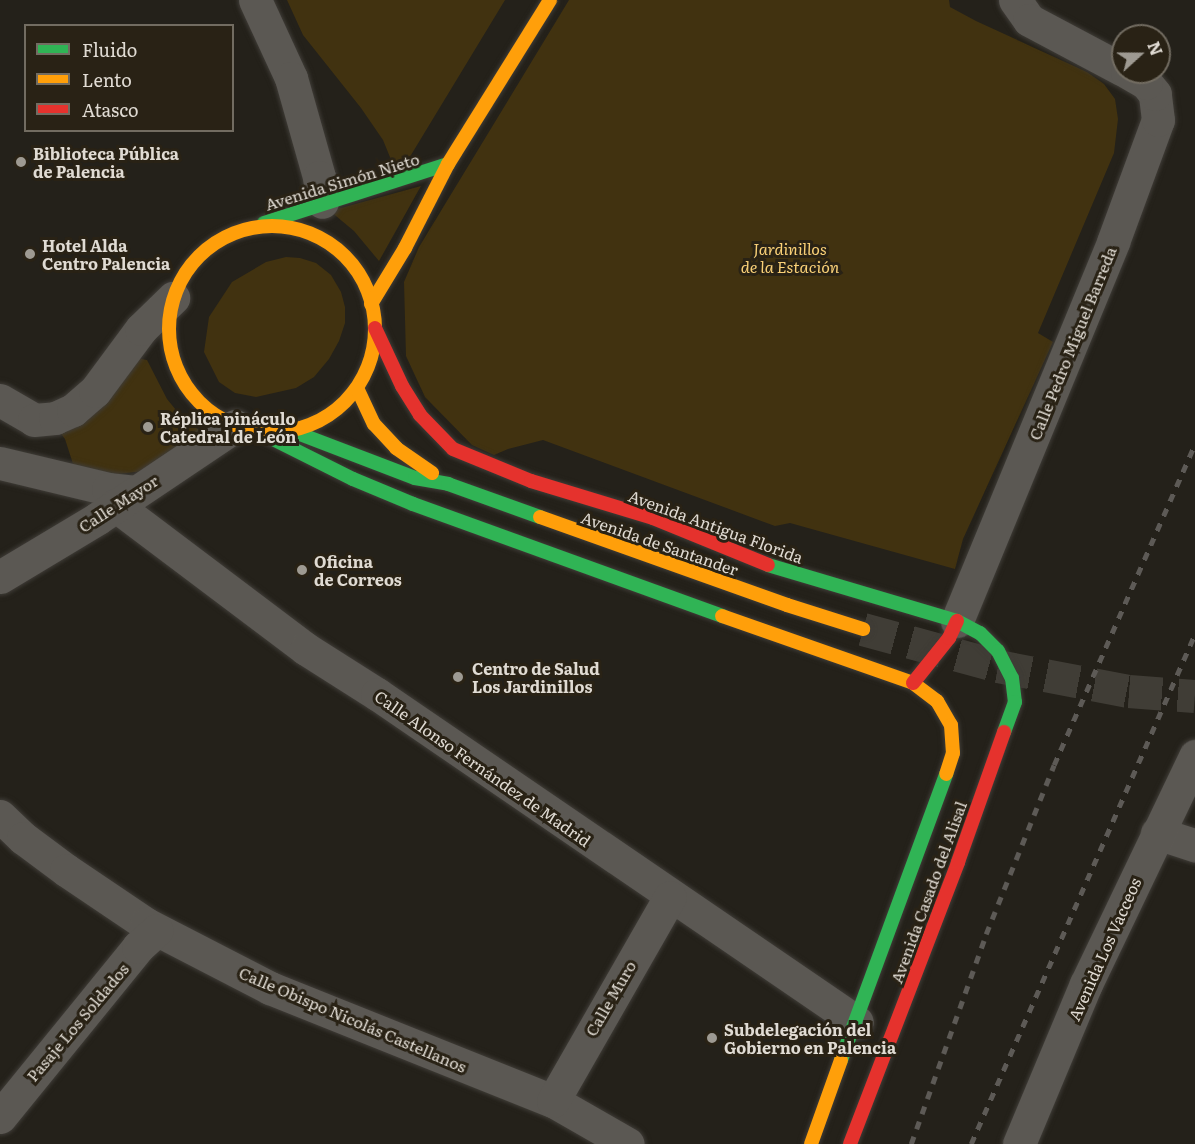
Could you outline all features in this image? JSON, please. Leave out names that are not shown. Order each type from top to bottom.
[{"type":"main road","name":"Avenida Simón Nieto","points":[[371,304],[405,248],[448,164],[550,0]]},
{"type":"main road","name":"Avenida Simón Nieto","points":[[246,229],[322,202],[448,164]]},
{"type":"main road","points":[[292,431],[318,422],[339,408],[357,388],[370,360],[375,328],[371,304],[364,282],[351,263],[333,247],[314,235],[292,228],[269,226],[246,229],[222,239],[200,254],[184,274],[173,298],[169,324],[170,350],[178,374],[193,396],[212,414],[413,504],[814,650],[913,683],[949,638],[957,621]]},
{"type":"main road","name":"Avenida Antigua Florida","points":[[375,328],[402,386],[420,415],[453,448],[482,463],[531,481],[653,518],[777,569],[957,621],[980,633],[998,651]]},
{"type":"main road","points":[[357,388],[374,424],[396,448],[448,484]]},
{"type":"main road","points":[[247,429],[292,431],[405,475],[448,484]]},
{"type":"main road","name":"Avenida de Santander","points":[[448,484],[787,605],[863,628]]},
{"type":"main road","name":"Avenida Casado del Alisal","points":[[850,1144],[958,862],[1015,702],[1012,678],[998,651]]},
{"type":"main road","name":"Avenida Casado del Alisal","points":[[811,1144],[953,753],[951,725],[937,701],[913,683]]},
{"type":"street","points":[[255,0],[291,78],[319,177],[322,202]]},
{"type":"street","name":"Calle Pedro Miguel Barreda","points":[[1015,0],[1029,20],[1111,64]]},
{"type":"street","name":"Calle Pedro Miguel Barreda","points":[[957,621],[1113,242],[1158,120],[1155,94],[1148,84]]},
{"type":"street","points":[[0,400],[34,420],[55,418],[73,410],[94,391],[141,329],[173,298]]},
{"type":"street","name":"Calle Mayor","points":[[0,577],[125,499],[247,429]]},
{"type":"street","points":[[0,463],[108,489],[125,499]]},
{"type":"street","name":"Calle Alonso Fernández de Madrid","points":[[125,499],[306,649],[377,694],[670,897],[857,1022]]},
{"type":"street","name":"Avenida Los Vacceos","points":[[1019,1144],[1086,984],[1195,756]]},
{"type":"street","name":"Calle Obispo Nicolás Castellanos","points":[[0,816],[23,838],[66,870],[151,927],[270,988],[553,1101],[628,1144]]},
{"type":"street","points":[[1157,832],[1195,845]]},
{"type":"street","name":"Calle Muro","points":[[553,1101],[670,897]]},
{"type":"street","name":"Pasaje Los Soldados","points":[[0,1117],[138,947],[151,927]]},
{"type":"green space","points":[[287,0],[505,0],[408,160],[394,167],[383,140],[361,108],[303,35]]},
{"type":"green space","name":"Jardinillos de la Estación","points":[[569,0],[949,0],[950,7],[976,21],[1087,72],[1104,84],[1115,99],[1118,119],[1114,153],[1038,333],[1053,342],[963,539],[955,569],[790,523],[775,526],[543,440],[494,455],[472,445],[425,397],[406,356],[404,282],[419,247]]},
{"type":"green space","points":[[421,186],[379,261],[354,231],[330,211]]},
{"type":"green space","points":[[286,257],[316,263],[331,275],[341,292],[345,307],[345,323],[339,341],[329,359],[314,377],[296,388],[256,397],[235,393],[219,382],[204,352],[209,317],[232,282],[266,262]]},
{"type":"green space","points":[[136,358],[147,360],[167,399],[185,421],[201,431],[144,471],[118,474],[74,467],[65,439],[58,430]]},
{"type":"tunnel","points":[[863,629],[998,666],[1129,691],[1195,696]]},
{"type":"railway","points":[[911,1144],[986,934],[1054,765],[1195,444]]},
{"type":"railway","points":[[971,1144],[1195,634]]},
{"type":"traffic: fast","points":[[264,223],[448,164]]},
{"type":"traffic: fast","points":[[292,431],[415,478],[448,484],[540,517]]},
{"type":"traffic: fast","points":[[259,432],[353,479],[413,504],[722,616]]},
{"type":"traffic: fast","points":[[768,565],[957,621],[980,633],[998,651],[1012,678],[1015,702],[1004,732]]},
{"type":"traffic: fast","points":[[841,1060],[946,774]]},
{"type":"traffic: slow","points":[[371,304],[405,248],[448,164],[550,0]]},
{"type":"traffic: slow","points":[[272,226],[292,228],[311,234],[329,243],[345,256],[358,272],[367,290],[373,309],[375,329],[373,349],[367,368],[358,386],[345,402],[329,415],[311,424],[292,430],[272,432],[252,430],[233,424],[215,415],[199,402],[186,386],[177,368],[171,349],[169,329],[171,309],[177,290],[186,272],[199,256],[215,243],[233,234],[252,228],[272,226]]},
{"type":"traffic: slow","points":[[357,388],[374,424],[396,448],[432,473]]},
{"type":"traffic: slow","points":[[540,517],[787,605],[863,629]]},
{"type":"traffic: slow","points":[[722,616],[913,683],[937,701],[951,725],[953,753],[946,774]]},
{"type":"traffic: slow","points":[[811,1144],[841,1060]]},
{"type":"traffic: jam","points":[[375,328],[402,386],[420,415],[453,449],[531,481],[653,518],[768,565]]},
{"type":"traffic: jam","points":[[913,683],[949,638],[957,621]]},
{"type":"traffic: jam","points":[[850,1144],[958,862],[1004,732]]},
{"type":"place","name":"Biblioteca Pública de Palencia","points":[[21,162]]},
{"type":"place","name":"Hotel Alda Centro Palencia","points":[[30,254]]},
{"type":"place","name":"Réplica pináculo Catedral de León","points":[[148,427]]},
{"type":"place","name":"Oficina de Correos","points":[[302,570]]},
{"type":"place","name":"Centro de Salud Los Jardinillos","points":[[458,677]]},
{"type":"place","name":"Subdelegación del Gobierno en Palencia","points":[[712,1038]]}]
